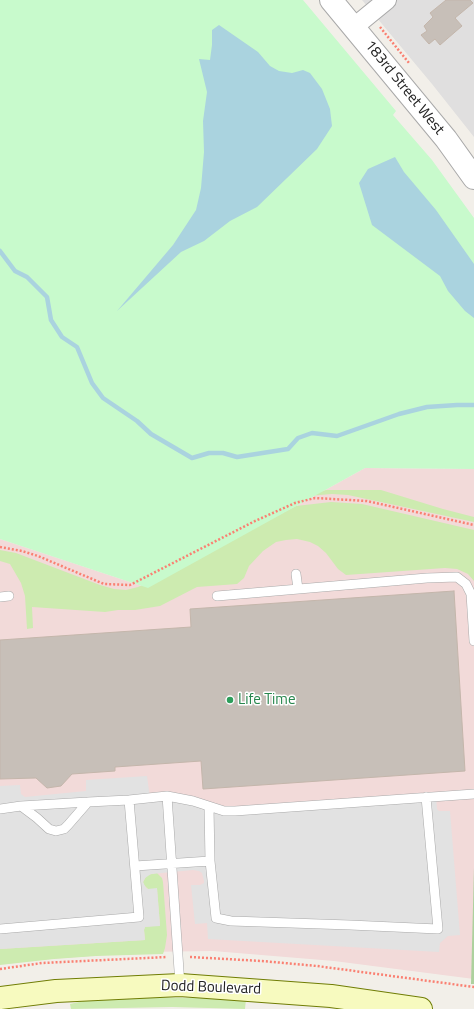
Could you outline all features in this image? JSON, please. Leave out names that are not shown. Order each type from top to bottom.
[{"type":"main road","name":"Dodd Boulevard","points":[[0,998],[62,991],[180,985],[331,996],[421,1009]]},
{"type":"street","name":"183rd Street West","points":[[331,0],[446,139],[474,178]]},
{"type":"street","points":[[354,27],[387,0]]},
{"type":"lane","points":[[296,574],[298,589]]},
{"type":"lane","points":[[217,596],[457,577],[466,584],[471,594],[474,641]]},
{"type":"lane","points":[[0,809],[20,806],[129,800],[167,796],[192,801],[224,811],[235,811],[474,794]]},
{"type":"lane","points":[[167,796],[180,985]]},
{"type":"lane","points":[[209,807],[210,861],[216,918],[231,921],[343,924],[438,929],[426,797]]},
{"type":"lane","points":[[0,929],[139,917],[129,800]]},
{"type":"lane","points":[[20,806],[49,829],[56,831],[64,829],[88,802]]},
{"type":"lane","points":[[135,866],[210,861]]},
{"type":"path","points":[[0,547],[38,556],[104,584],[130,586],[255,521],[295,503],[315,498],[367,501],[474,526]]},
{"type":"path","points":[[0,969],[42,963],[178,957],[262,961],[317,966],[474,987]]},
{"type":"shaded area","points":[[362,0],[474,0],[474,137],[432,84]]},
{"type":"shaded area","points":[[365,468],[474,469],[474,979],[334,961],[213,951],[143,952],[0,963],[0,539],[148,588]]},
{"type":"shaded area","points":[[147,776],[150,798],[167,796],[224,811],[436,796],[437,809],[439,811],[450,811],[460,935],[448,936],[440,943],[439,952],[208,939],[207,923],[195,924],[191,885],[200,885],[204,883],[204,881],[202,873],[193,870],[151,874],[145,878],[143,882],[146,888],[157,888],[160,926],[145,927],[145,940],[0,949],[0,786],[20,785],[21,794],[25,797],[86,791],[86,780]]},
{"type":"green space","points":[[0,0],[303,0],[396,111],[393,115],[432,160],[474,218],[474,469],[365,468],[148,588],[0,539]]},
{"type":"green space","points":[[326,490],[381,490],[474,517],[474,522],[348,495],[332,494],[308,496]]},
{"type":"green space","points":[[331,502],[362,504],[474,530],[474,581],[468,574],[457,569],[445,568],[346,575],[338,569],[326,553],[318,546],[310,542],[297,539],[286,540],[276,542],[263,551],[249,566],[244,578],[237,584],[197,587],[160,606],[135,610],[105,612],[32,607],[33,628],[27,629],[25,596],[21,583],[10,564],[0,561],[0,550],[16,553],[100,585],[114,589],[126,590],[138,587],[151,581],[296,506]]},
{"type":"green space","points":[[474,867],[474,984],[471,984]]},
{"type":"green space","points":[[157,873],[162,878],[163,882],[167,935],[163,954],[96,956],[0,965],[0,949],[145,940],[145,927],[160,925],[157,889],[148,889],[143,882],[147,875]]},
{"type":"green space","points":[[149,997],[246,999],[245,1009],[172,1007],[71,1009],[70,1004],[97,998]]},
{"type":"water","points":[[219,25],[258,52],[270,66],[279,71],[292,73],[303,70],[310,73],[322,89],[330,109],[332,126],[317,149],[257,207],[230,221],[204,241],[181,252],[117,311],[173,245],[196,210],[201,188],[204,152],[203,121],[207,92],[199,59],[210,60],[212,30]]},
{"type":"water","points":[[395,157],[404,172],[436,210],[474,264],[474,318],[465,311],[448,291],[440,276],[372,225],[359,183],[368,169]]},
{"type":"building","points":[[446,0],[470,0],[473,3],[455,18],[462,26],[440,45],[435,39],[429,44],[421,35],[427,31],[424,26],[433,17],[430,13]]},
{"type":"building","name":"Life Time","points":[[454,591],[465,771],[203,789],[201,761],[115,767],[115,771],[72,774],[61,786],[47,788],[36,778],[0,779],[0,640],[191,627],[190,609]]},
{"type":"waterway","points":[[0,251],[15,271],[27,277],[47,297],[51,320],[62,337],[77,347],[92,383],[103,398],[137,421],[151,434],[192,458],[209,453],[223,453],[237,457],[288,449],[298,438],[312,433],[337,436],[399,414],[427,407],[474,405]]},
{"type":"place","name":"Life Time","points":[[230,700]]}]
